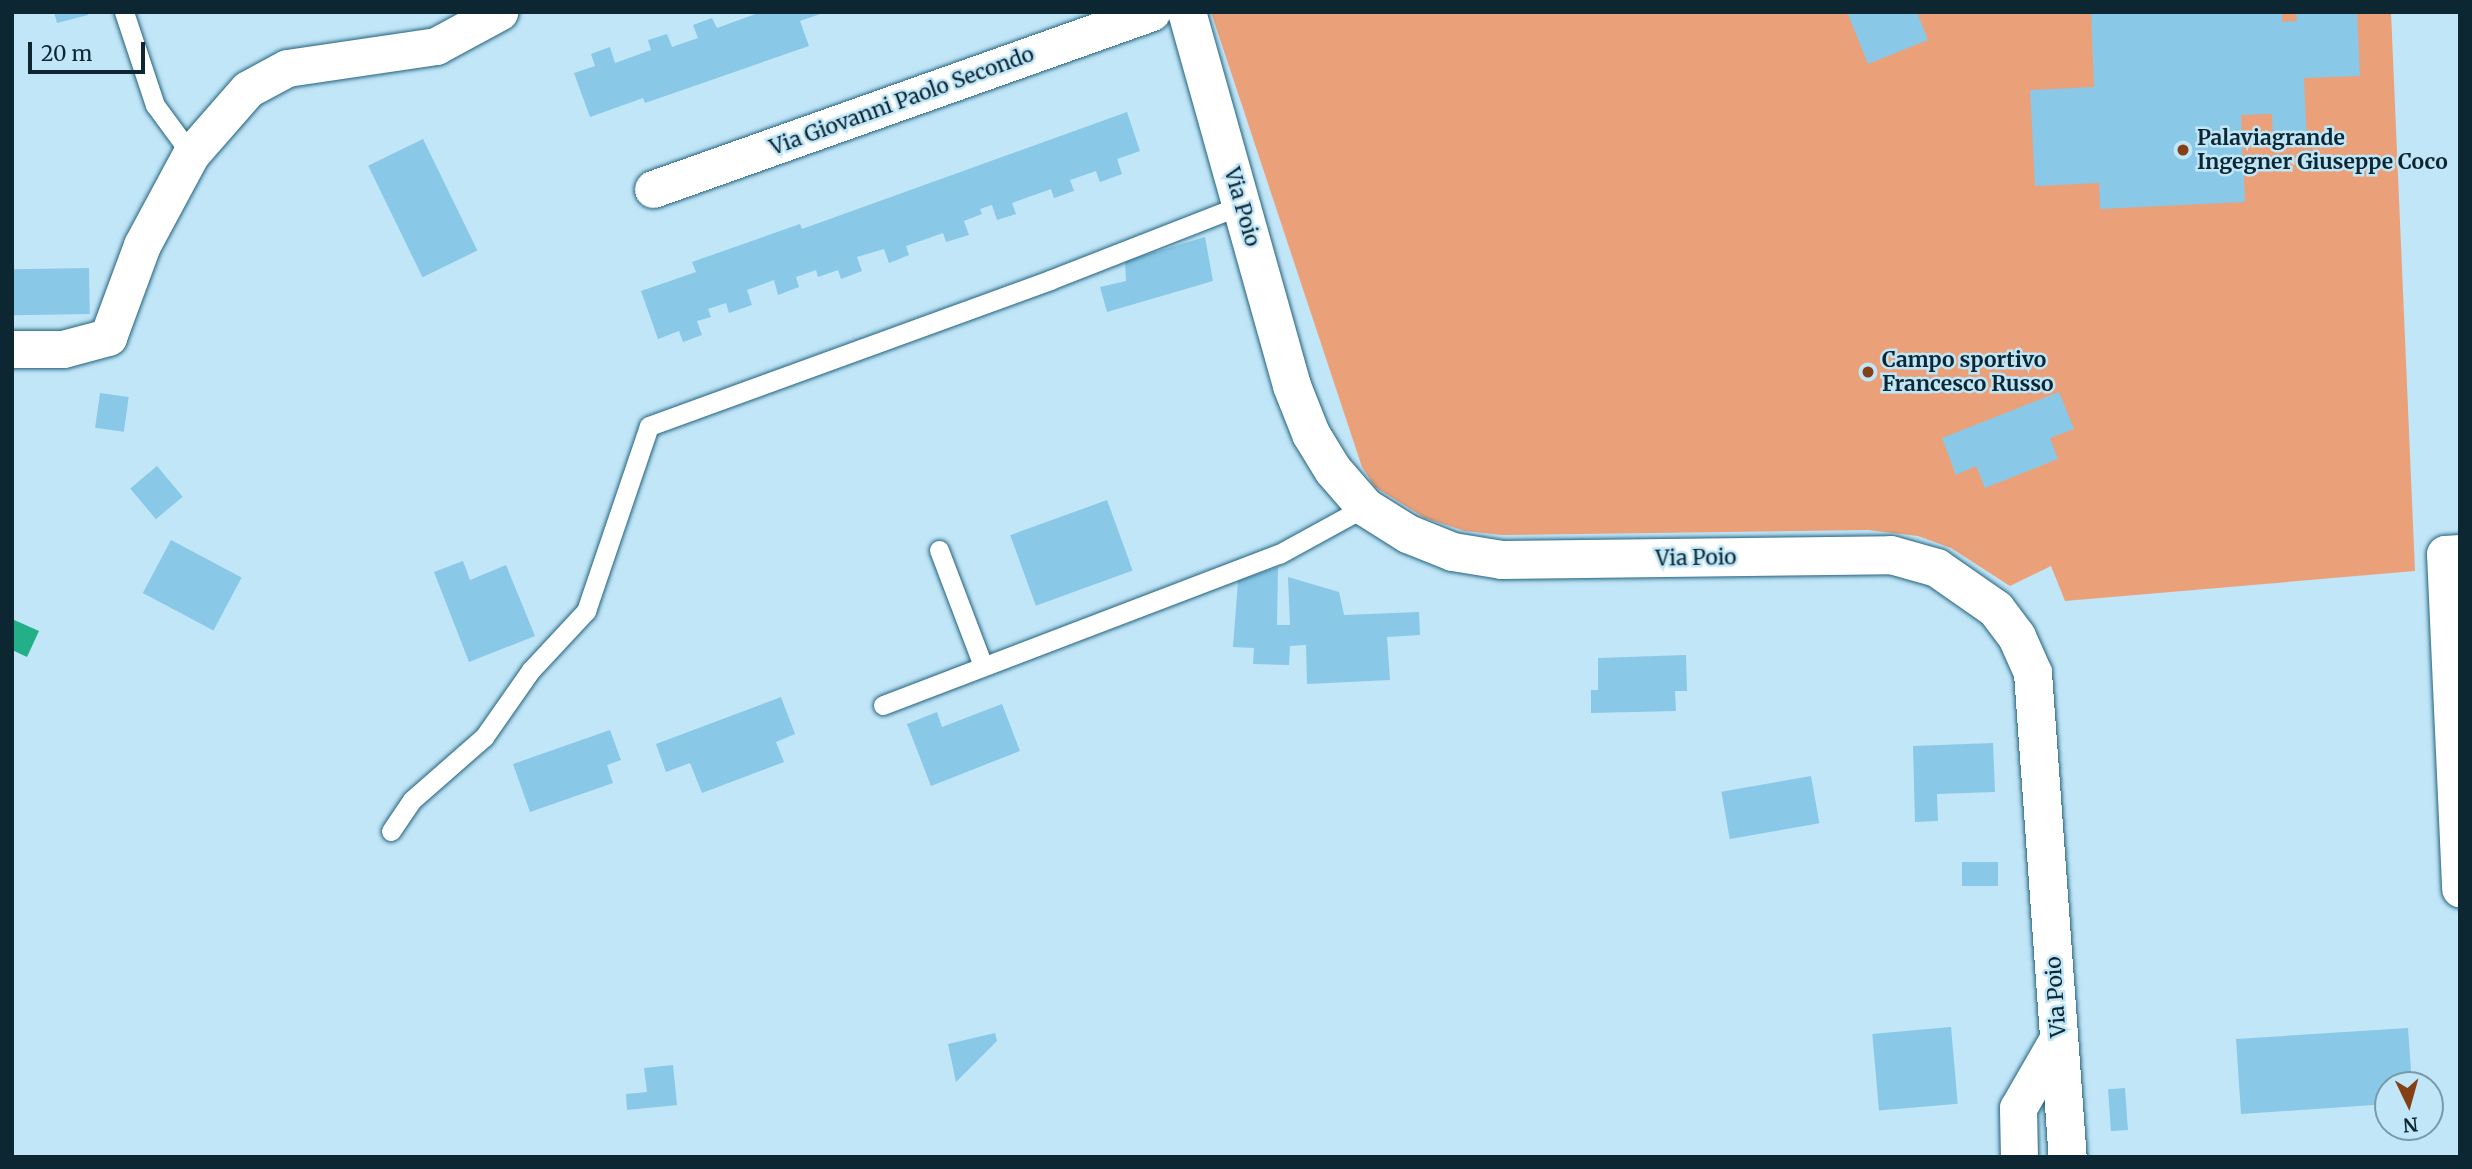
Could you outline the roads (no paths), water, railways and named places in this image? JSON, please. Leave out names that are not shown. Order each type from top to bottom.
[{"type":"street","points":[[12,349],[63,349],[108,337],[142,245],[191,154],[248,89],[287,68],[436,46],[499,12]]},
{"type":"street","name":"Via Giovanni Paolo Secondo","points":[[653,189],[1152,12]]},
{"type":"street","name":"Via Poio","points":[[1187,12],[1292,386],[1311,434],[1333,470],[1365,507],[1408,534],[1442,548],[1502,560],[1891,555],[1937,568],[1969,586],[1996,609],[2017,637],[2033,673],[2067,1157]]},
{"type":"street","points":[[2452,553],[2460,889]]},
{"type":"street","points":[[2019,1157],[2018,1108],[2059,1037]]},
{"type":"lane","points":[[124,12],[155,105],[191,154]]},
{"type":"lane","points":[[391,831],[412,800],[484,737],[531,670],[586,611],[649,426],[1051,280],[1241,205]]},
{"type":"lane","points":[[883,705],[1279,554],[1365,507]]},
{"type":"lane","points":[[939,550],[984,666]]},
{"type":"place","name":"Palaviagrande Ingegner Giuseppe Coco","points":[[2183,150]]},
{"type":"place","name":"Campo sportivo Francesco Russo","points":[[1868,372]]}]
